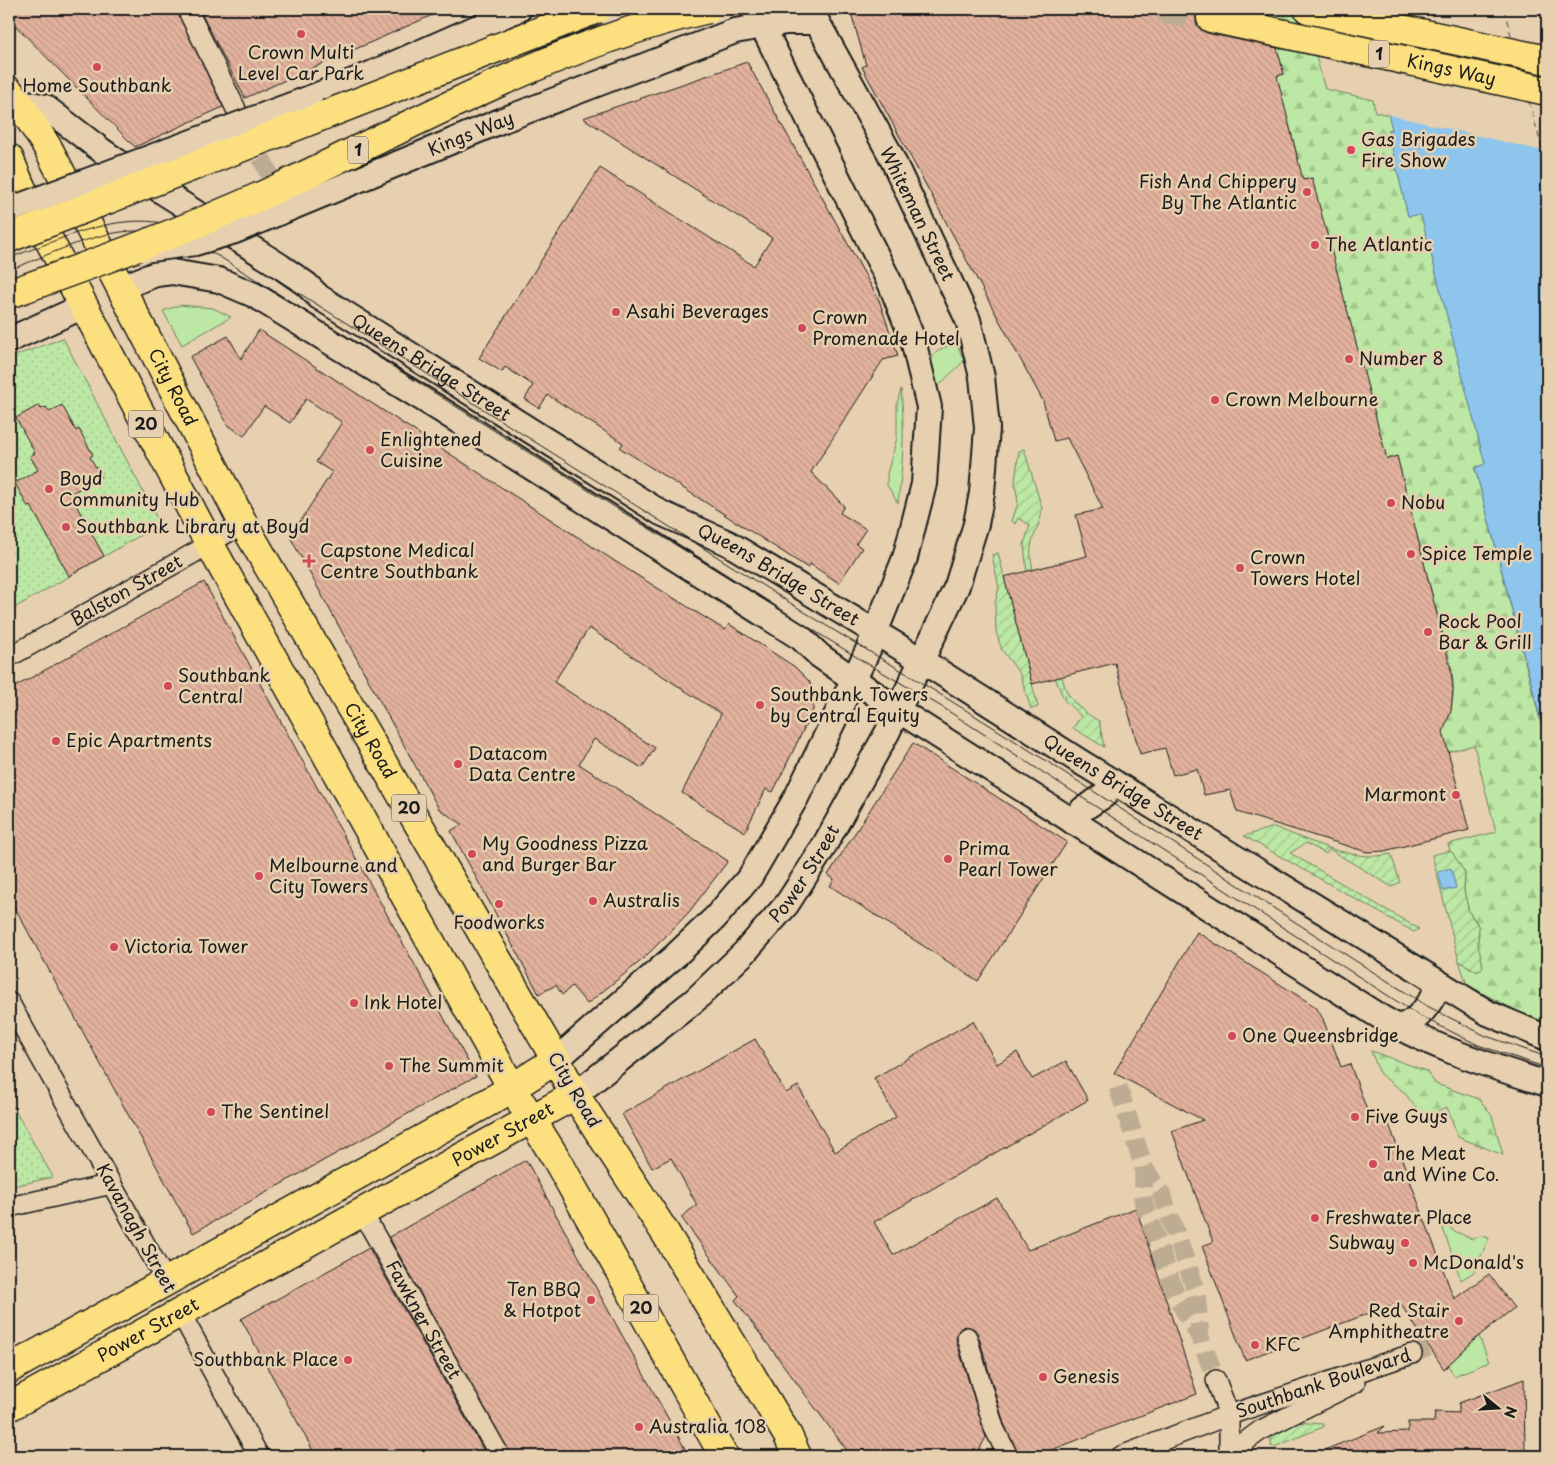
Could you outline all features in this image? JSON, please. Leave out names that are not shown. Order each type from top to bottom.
[{"type":"main road","points":[[9,238],[598,9]]},
{"type":"main road","name":"Kings Way","points":[[9,294],[126,252],[271,191],[520,74],[649,24],[708,9]]},
{"type":"main road","name":"Kings Way","points":[[1308,9],[1547,60]]},
{"type":"main road","name":"Kings Way","points":[[1210,18],[1547,91]]},
{"type":"main road","name":"City Road","points":[[13,96],[48,148],[67,183],[243,523],[576,1095],[666,1234],[798,1455]]},
{"type":"main road","name":"20","points":[[9,158],[15,187],[84,306],[209,542],[512,1088],[557,1160],[724,1456]]},
{"type":"main road","name":"Queens Bridge Street","points":[[84,306],[122,287]]},
{"type":"main road","name":"Power Street","points":[[9,1369],[512,1088],[556,1060]]},
{"type":"main road","name":"Power Street","points":[[9,1407],[576,1095]]},
{"type":"main road","name":"Fawkner Street","points":[[345,1182],[362,1212]]},
{"type":"main road","name":"Kavanagh Street","points":[[166,1281],[181,1314]]},
{"type":"street","points":[[188,9],[236,110]]},
{"type":"street","points":[[9,210],[366,76],[518,9]]},
{"type":"street","name":"Kings Way","points":[[126,252],[165,249],[235,231],[503,120],[735,31],[759,17],[813,15]]},
{"type":"street","name":"Whiteman Street","points":[[813,15],[889,152],[968,320],[982,378],[987,428],[982,493],[976,524],[957,586],[898,710]]},
{"type":"street","points":[[759,17],[891,284],[913,340],[929,407],[924,484],[905,558],[875,632]]},
{"type":"street","name":"Queens Bridge Street","points":[[13,96],[45,107],[100,150],[144,180],[256,250],[306,284],[319,298],[652,507],[728,543],[875,632],[1439,984],[1488,1013],[1547,1038]]},
{"type":"street","points":[[15,187],[144,180]]},
{"type":"street","name":"Queens Bridge Street","points":[[122,287],[156,274],[172,272],[218,280],[254,295],[466,426],[801,638],[820,656],[898,710],[1397,1027],[1481,1062],[1547,1084]]},
{"type":"street","points":[[16,331],[84,306]]},
{"type":"street","name":"Balston Street","points":[[9,657],[243,523]]},
{"type":"street","name":"Power Street","points":[[556,1060],[676,955],[737,895],[770,844],[796,798],[854,680],[875,632]]},
{"type":"street","name":"Power Street","points":[[576,1095],[695,1000],[744,953],[786,904],[820,853],[898,710]]},
{"type":"street","points":[[1073,822],[1083,809],[1101,799],[1112,781]]},
{"type":"street","points":[[1397,1027],[1408,1024],[1427,1006],[1439,984]]},
{"type":"street","name":"Kavanagh Street","points":[[9,1002],[166,1281]]},
{"type":"street","points":[[9,1207],[112,1184]]},
{"type":"street","name":"Fawkner Street","points":[[362,1212],[500,1456]]},
{"type":"street","name":"Kavanagh Street","points":[[181,1314],[259,1456]]},
{"type":"street","points":[[967,1337],[994,1428],[1008,1456]]},
{"type":"street","name":"Southbank Boulevard","points":[[1121,1456],[1229,1415],[1412,1354],[1260,1430],[1228,1456]]},
{"type":"street","points":[[1216,1380],[1229,1415],[1228,1456]]},
{"type":"green space","points":[[1267,9],[1303,9],[1325,89],[1373,100],[1375,112],[1389,115],[1392,129],[1388,130],[1408,216],[1421,214],[1485,464],[1475,468],[1547,747],[1547,1027],[1467,985],[1459,961],[1474,970],[1483,966],[1477,944],[1479,934],[1477,923],[1469,912],[1464,891],[1465,873],[1450,851],[1448,844],[1496,832],[1474,745],[1428,757],[1450,712],[1453,699],[1452,671],[1435,605],[1407,610],[1406,605],[1433,598],[1397,457],[1369,464],[1312,178],[1283,186],[1297,155],[1283,102],[1256,82],[1284,74]]},
{"type":"green space","points":[[180,305],[213,308],[231,317],[182,345],[163,311]]},
{"type":"green space","points":[[63,338],[160,524],[9,611],[9,358]]},
{"type":"green space","points":[[957,344],[964,361],[935,389],[930,373],[932,359],[940,349]]},
{"type":"green space","points":[[901,389],[903,446],[898,503],[887,485],[887,474],[897,438],[897,404]]},
{"type":"green space","points":[[1024,449],[1042,508],[1039,524],[1032,543],[1031,559],[1033,570],[1027,572],[1024,544],[1030,525],[1018,518],[1015,524],[1012,521],[1018,503],[1015,482],[1019,451]]},
{"type":"green space","points":[[998,553],[1038,707],[1031,709],[1020,674],[1002,650],[996,632],[995,603],[999,588],[992,555]]},
{"type":"green space","points":[[1062,676],[1070,697],[1086,713],[1099,721],[1104,747],[1073,728],[1081,716],[1065,701],[1055,678]]},
{"type":"green space","points":[[1274,827],[1316,844],[1347,853],[1376,856],[1391,854],[1400,882],[1392,887],[1329,849],[1326,854],[1306,843],[1290,853],[1419,929],[1414,932],[1244,836]]},
{"type":"green space","points":[[1448,851],[1452,852],[1465,873],[1464,891],[1469,912],[1479,927],[1478,944],[1483,966],[1478,972],[1459,961],[1432,855]]},
{"type":"green space","points":[[1371,1051],[1426,1071],[1436,1084],[1479,1099],[1492,1116],[1503,1155],[1458,1137],[1447,1107],[1423,1117],[1404,1092],[1380,1074]]},
{"type":"green space","points":[[9,1100],[53,1177],[9,1187]]},
{"type":"green space","points":[[1441,1223],[1448,1224],[1452,1230],[1472,1239],[1480,1236],[1489,1238],[1474,1272],[1461,1280]]},
{"type":"green space","points":[[1479,1336],[1489,1362],[1454,1376],[1448,1365]]},
{"type":"green space","points":[[1293,1422],[1323,1424],[1323,1427],[1274,1447],[1271,1446],[1271,1433]]},
{"type":"water","points":[[1547,9],[1547,744],[1475,468],[1485,464],[1421,215],[1408,216],[1388,131],[1392,129],[1385,103]]},
{"type":"water","points":[[1451,868],[1456,888],[1443,891],[1438,872]]},
{"type":"pier","points":[[1359,9],[1547,9],[1547,152],[1386,114]]},
{"type":"building","points":[[9,9],[176,9],[223,107],[135,147],[9,19]]},
{"type":"building","name":"Crown Multi Level Car Park","points":[[199,9],[446,9],[245,98]]},
{"type":"building","name":"Crown Melbourne","points":[[850,9],[1199,9],[1196,15],[1196,23],[1200,29],[1207,33],[1277,48],[1284,74],[1277,76],[1303,180],[1312,178],[1387,459],[1397,456],[1451,670],[1453,689],[1451,711],[1443,732],[1469,830],[1384,851],[1367,852],[1237,812],[1230,790],[1204,795],[1197,769],[1173,775],[1165,748],[1140,754],[1115,663],[1032,684],[1004,577],[1087,556],[1076,515],[1103,509],[1067,438],[1054,441],[1043,401],[862,67],[866,65]]},
{"type":"building","name":"Crown Promenade Hotel","points":[[747,62],[879,300],[898,356],[883,360],[811,472],[844,506],[840,513],[866,529],[856,544],[862,548],[839,583],[810,564],[808,568],[620,448],[623,443],[548,395],[539,408],[525,399],[533,385],[505,367],[502,372],[479,358],[600,168],[754,266],[772,238],[583,118]]},
{"type":"building","points":[[259,330],[627,569],[725,630],[729,624],[795,667],[809,681],[813,690],[813,710],[773,792],[766,789],[745,832],[682,793],[721,714],[589,628],[554,682],[655,748],[642,768],[594,739],[579,764],[728,861],[689,912],[667,935],[642,960],[587,1004],[572,986],[562,995],[556,985],[539,994],[451,831],[462,824],[439,809],[290,537],[332,472],[316,462],[342,422],[306,399],[290,423],[264,406],[244,436],[228,425],[190,357],[228,336],[241,359]]},
{"type":"building","name":"Boyd Community Hub","points":[[39,405],[41,409],[46,407],[49,412],[62,405],[76,431],[79,429],[93,455],[90,457],[101,477],[70,494],[104,556],[69,576],[31,506],[28,507],[15,483],[38,470],[30,456],[35,453],[16,418]]},
{"type":"building","points":[[204,582],[476,1076],[193,1233],[9,897],[9,690]]},
{"type":"building","name":"Prima Pearl Tower","points":[[913,743],[1067,842],[978,981],[830,886],[834,879],[828,875]]},
{"type":"building","name":"Freshwater Place","points":[[1197,932],[1316,1007],[1323,1019],[1341,1067],[1350,1064],[1371,1121],[1386,1116],[1454,1299],[1489,1274],[1514,1308],[1475,1339],[1444,1369],[1399,1302],[1245,1360],[1202,1246],[1213,1242],[1172,1131],[1203,1120],[1114,1073]]},
{"type":"building","points":[[973,1021],[997,1064],[1017,1052],[1032,1079],[1066,1061],[1088,1100],[874,1222],[893,1255],[997,1198],[1028,1250],[1136,1208],[1197,1394],[1036,1456],[1019,1456],[1004,1424],[978,1334],[974,1329],[964,1326],[959,1330],[956,1340],[986,1437],[976,1456],[851,1456],[735,1300],[739,1296],[681,1217],[697,1205],[671,1158],[652,1168],[622,1114],[755,1039],[786,1093],[798,1086],[835,1152],[896,1117],[874,1078]]},
{"type":"building","points":[[526,1160],[689,1456],[511,1456],[389,1237]]},
{"type":"building","name":"Southbank Place","points":[[369,1248],[487,1456],[316,1456],[241,1319]]},
{"type":"building","points":[[1524,1379],[1525,1456],[1309,1456],[1385,1426],[1378,1433],[1408,1432],[1408,1422],[1434,1422],[1435,1412],[1459,1413],[1459,1403]]},
{"type":"ferry route","points":[[1504,9],[1512,39]]},
{"type":"ferry route","points":[[1529,101],[1547,166]]},
{"type":"tunnel","points":[[1160,9],[1211,18]]},
{"type":"tunnel","points":[[248,133],[294,221]]},
{"type":"tunnel","points":[[1118,1087],[1144,1168],[1162,1195],[1196,1290],[1200,1337]]},
{"type":"tunnel","points":[[1144,1168],[1143,1201],[1177,1298],[1200,1337],[1216,1380]]},
{"type":"tunnel","points":[[1412,1354],[1428,1347]]},
{"type":"tram line","points":[[9,258],[87,230],[107,225],[147,221],[176,226],[229,249],[830,628],[1056,767],[1427,1006],[1486,1036],[1547,1057]]},
{"type":"tram line","points":[[9,270],[104,235],[136,231],[169,236],[190,243],[220,257],[629,516],[863,661],[942,707],[1418,1015],[1478,1045],[1547,1068]]},
{"type":"place","name":"Crown Multi Level Car Park","points":[[301,34]]},
{"type":"place","name":"Home Southbank","points":[[97,67]]},
{"type":"place","name":"Gas Brigades Fire Show","points":[[1351,150]]},
{"type":"place","name":"Fish And Chippery By The Atlantic","points":[[1307,192]]},
{"type":"place","name":"The Atlantic","points":[[1315,245]]},
{"type":"place","name":"Asahi Beverages","points":[[616,312]]},
{"type":"place","name":"Crown Promenade Hotel","points":[[802,328]]},
{"type":"place","name":"Number 8","points":[[1349,359]]},
{"type":"place","name":"Crown Melbourne","points":[[1215,400]]},
{"type":"place","name":"Enlightened Cuisine","points":[[370,450]]},
{"type":"place","name":"Boyd Community Hub","points":[[49,489]]},
{"type":"place","name":"Nobu","points":[[1391,503]]},
{"type":"place","name":"Southbank Library at Boyd","points":[[66,527]]},
{"type":"place","name":"Spice Temple","points":[[1411,554]]},
{"type":"place","name":"Capstone Medical Centre Southbank","points":[[309,561]]},
{"type":"place","name":"Crown Towers Hotel","points":[[1240,568]]},
{"type":"place","name":"Rock Pool Bar & Grill","points":[[1428,632]]},
{"type":"place","name":"Southbank Central","points":[[168,686]]},
{"type":"place","name":"Southbank Towers by Central Equity","points":[[760,705]]},
{"type":"place","name":"Epic Apartments","points":[[56,741]]},
{"type":"place","name":"Datacom Data Centre","points":[[458,764]]},
{"type":"place","name":"Marmont","points":[[1456,795]]},
{"type":"place","name":"My Goodness Pizza and Burger Bar","points":[[472,854]]},
{"type":"place","name":"Prima Pearl Tower","points":[[948,859]]},
{"type":"place","name":"Melbourne and City Towers","points":[[259,876]]},
{"type":"place","name":"Australis","points":[[593,901]]},
{"type":"place","name":"Foodworks","points":[[499,904]]},
{"type":"place","name":"Victoria Tower","points":[[114,947]]},
{"type":"place","name":"Ink Hotel","points":[[354,1003]]},
{"type":"place","name":"One Queensbridge","points":[[1232,1036]]},
{"type":"place","name":"The Summit","points":[[389,1066]]},
{"type":"place","name":"The Sentinel","points":[[211,1112]]},
{"type":"place","name":"Five Guys","points":[[1355,1117]]},
{"type":"place","name":"The Meat and Wine Co.","points":[[1373,1164]]},
{"type":"place","name":"Freshwater Place","points":[[1315,1218]]},
{"type":"place","name":"Subway","points":[[1405,1243]]},
{"type":"place","name":"McDonald's","points":[[1413,1263]]},
{"type":"place","name":"Ten BBQ & Hotpot","points":[[591,1300]]},
{"type":"place","name":"Red Stair Amphitheatre","points":[[1459,1321]]},
{"type":"place","name":"KFC","points":[[1255,1345]]},
{"type":"place","name":"Southbank Place","points":[[348,1360]]},
{"type":"place","name":"Genesis","points":[[1043,1377]]},
{"type":"place","name":"Australia 108","points":[[639,1427]]}]
